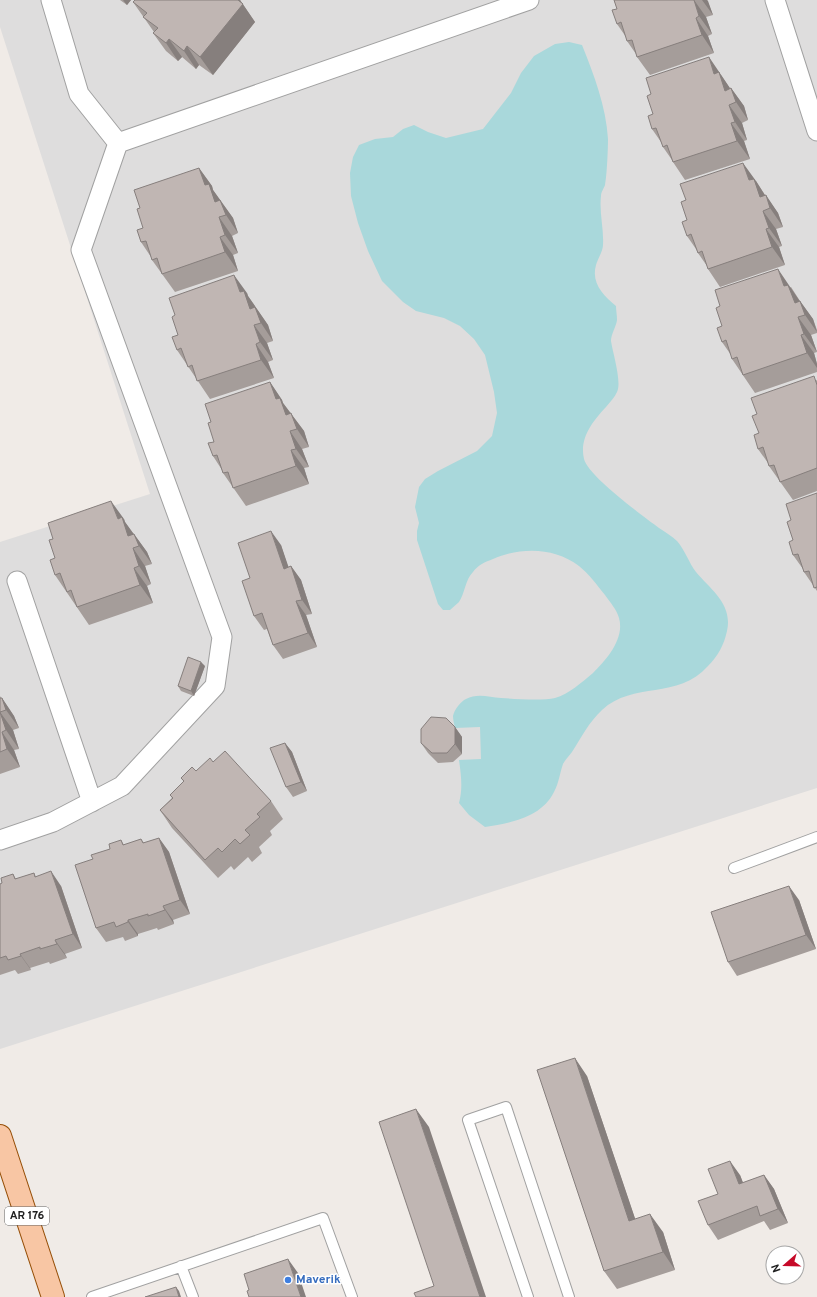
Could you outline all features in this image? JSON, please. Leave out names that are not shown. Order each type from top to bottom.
[{"type":"main road","name":"AR 176","points":[[0,1136],[53,1297]]},
{"type":"street","points":[[51,0],[79,94],[118,142]]},
{"type":"street","points":[[118,142],[529,0]]},
{"type":"street","points":[[775,0],[817,130]]},
{"type":"street","points":[[0,840],[53,822],[122,786],[215,686],[222,637],[81,250],[118,142]]},
{"type":"street","points":[[17,581],[92,802]]},
{"type":"lane","points":[[734,868],[817,837]]},
{"type":"lane","points":[[528,1297],[468,1120],[506,1107],[569,1297]]},
{"type":"lane","points":[[92,1297],[109,1294],[181,1266],[323,1218],[352,1297]]},
{"type":"lane","points":[[181,1266],[193,1297]]},
{"type":"shaded area","points":[[0,0],[817,0],[817,788],[0,1049],[0,542],[150,494],[0,27]]},
{"type":"water","points":[[569,42],[582,45],[595,79],[605,115],[608,143],[606,181],[601,193],[603,245],[596,265],[595,277],[599,288],[616,306],[617,318],[611,341],[618,375],[617,392],[614,398],[596,418],[588,430],[585,437],[583,451],[584,459],[595,475],[605,485],[677,541],[696,572],[714,591],[724,605],[728,621],[727,631],[718,654],[708,666],[696,676],[683,683],[627,696],[614,701],[602,710],[589,725],[564,762],[554,792],[541,808],[524,818],[504,824],[485,827],[469,815],[459,803],[461,776],[459,760],[481,759],[480,727],[455,728],[453,716],[456,709],[464,700],[474,696],[543,699],[555,698],[565,694],[593,673],[609,655],[617,641],[619,634],[619,618],[615,609],[605,595],[590,576],[579,566],[559,555],[537,551],[515,552],[484,563],[477,567],[470,575],[457,604],[450,610],[443,610],[438,604],[417,540],[419,523],[415,507],[419,487],[425,479],[477,451],[492,436],[497,413],[494,392],[485,355],[474,339],[460,326],[444,318],[416,311],[403,302],[382,281],[368,251],[358,223],[351,196],[350,173],[353,157],[359,145],[375,139],[393,137],[403,129],[414,125],[428,132],[446,138],[483,129],[511,93],[521,73],[534,56],[555,44]]},
{"type":"building","points":[[135,0],[238,0],[243,4],[200,57],[187,46],[184,51],[169,39],[166,43],[153,33],[158,28],[143,17],[147,13],[133,2]]},
{"type":"building","points":[[614,0],[694,0],[699,16],[696,18],[702,35],[637,57],[632,40],[627,41],[621,22],[617,24],[612,10],[617,9]]},
{"type":"building","points":[[709,57],[714,74],[719,72],[725,91],[731,88],[736,102],[729,105],[735,122],[731,123],[737,141],[673,162],[667,145],[663,147],[656,128],[652,129],[648,116],[653,114],[647,96],[651,94],[646,78]]},
{"type":"building","points":[[743,163],[749,180],[754,179],[760,197],[766,195],[770,208],[763,211],[769,228],[766,229],[772,247],[708,269],[702,251],[698,253],[691,234],[687,236],[682,222],[687,220],[681,202],[686,200],[680,184]]},
{"type":"building","points":[[199,168],[205,185],[209,184],[215,202],[220,200],[226,215],[219,217],[225,235],[220,237],[225,252],[162,274],[157,258],[152,260],[146,241],[141,242],[137,230],[143,228],[137,209],[140,208],[134,190]]},
{"type":"building","points":[[778,269],[784,286],[788,285],[795,303],[800,301],[805,315],[798,317],[804,334],[801,335],[807,353],[743,375],[737,357],[732,359],[726,340],[722,342],[717,328],[722,326],[716,308],[720,306],[715,290]]},
{"type":"building","points":[[234,275],[240,292],[244,291],[250,309],[255,307],[261,323],[254,325],[260,342],[256,344],[261,360],[197,381],[192,365],[188,367],[181,348],[177,350],[172,337],[178,335],[172,317],[175,315],[169,298]]},
{"type":"building","points":[[814,376],[817,385],[817,468],[780,482],[774,465],[769,466],[763,447],[758,449],[754,435],[759,433],[752,416],[757,414],[751,398]]},
{"type":"building","points":[[270,382],[276,399],[280,398],[286,415],[291,413],[297,429],[290,431],[296,449],[291,450],[296,466],[233,488],[228,472],[223,473],[217,455],[213,456],[208,443],[214,442],[208,423],[211,422],[205,404]]},
{"type":"building","points":[[817,493],[817,587],[814,588],[809,571],[804,572],[798,554],[793,555],[789,542],[793,540],[787,522],[791,520],[786,504]]},
{"type":"building","points":[[111,501],[118,519],[122,517],[128,536],[134,534],[139,546],[133,548],[139,566],[134,568],[140,585],[77,607],[71,590],[67,592],[60,573],[55,575],[50,560],[55,558],[49,540],[53,539],[48,523]]},
{"type":"building","points":[[271,531],[284,569],[291,566],[302,600],[296,601],[308,633],[273,645],[262,613],[254,616],[242,581],[250,578],[238,543]]},
{"type":"building","points":[[188,657],[201,662],[191,691],[178,686]]},
{"type":"building","points":[[0,698],[2,698],[6,710],[0,712]]},
{"type":"building","points":[[0,712],[6,730],[2,732],[7,749],[0,752]]},
{"type":"building","points":[[431,717],[446,718],[455,727],[455,744],[447,753],[432,753],[421,743],[421,729]]},
{"type":"building","points":[[285,743],[301,782],[286,787],[270,748]]},
{"type":"building","points":[[225,751],[271,801],[257,814],[260,817],[245,830],[250,835],[240,844],[235,839],[222,852],[218,848],[205,860],[160,810],[173,798],[170,795],[184,781],[181,778],[192,767],[196,771],[210,758],[213,762]]},
{"type":"building","points":[[159,838],[180,900],[163,906],[165,910],[148,916],[148,914],[128,920],[128,922],[116,927],[114,922],[96,928],[75,865],[93,859],[91,855],[110,849],[109,844],[121,840],[123,845],[141,839],[143,843]]},
{"type":"building","points":[[51,871],[73,934],[55,940],[57,944],[40,949],[40,947],[20,954],[21,956],[8,960],[6,956],[0,958],[1,878],[13,874],[15,879],[34,873],[35,877]]},
{"type":"building","points":[[789,886],[806,935],[728,962],[711,912]]},
{"type":"building","points":[[575,1058],[629,1221],[650,1214],[663,1252],[604,1271],[537,1070]]},
{"type":"building","points":[[416,1109],[480,1297],[416,1297],[414,1293],[434,1286],[379,1122]]},
{"type":"building","points":[[730,1161],[739,1184],[764,1175],[778,1209],[760,1216],[757,1206],[708,1225],[698,1201],[718,1194],[708,1169]]},
{"type":"building","points":[[288,1259],[301,1297],[249,1297],[247,1291],[249,1290],[244,1274]]},
{"type":"building","points":[[176,1287],[179,1297],[145,1297]]},
{"type":"place","name":"Maverik","points":[[288,1280]]}]
